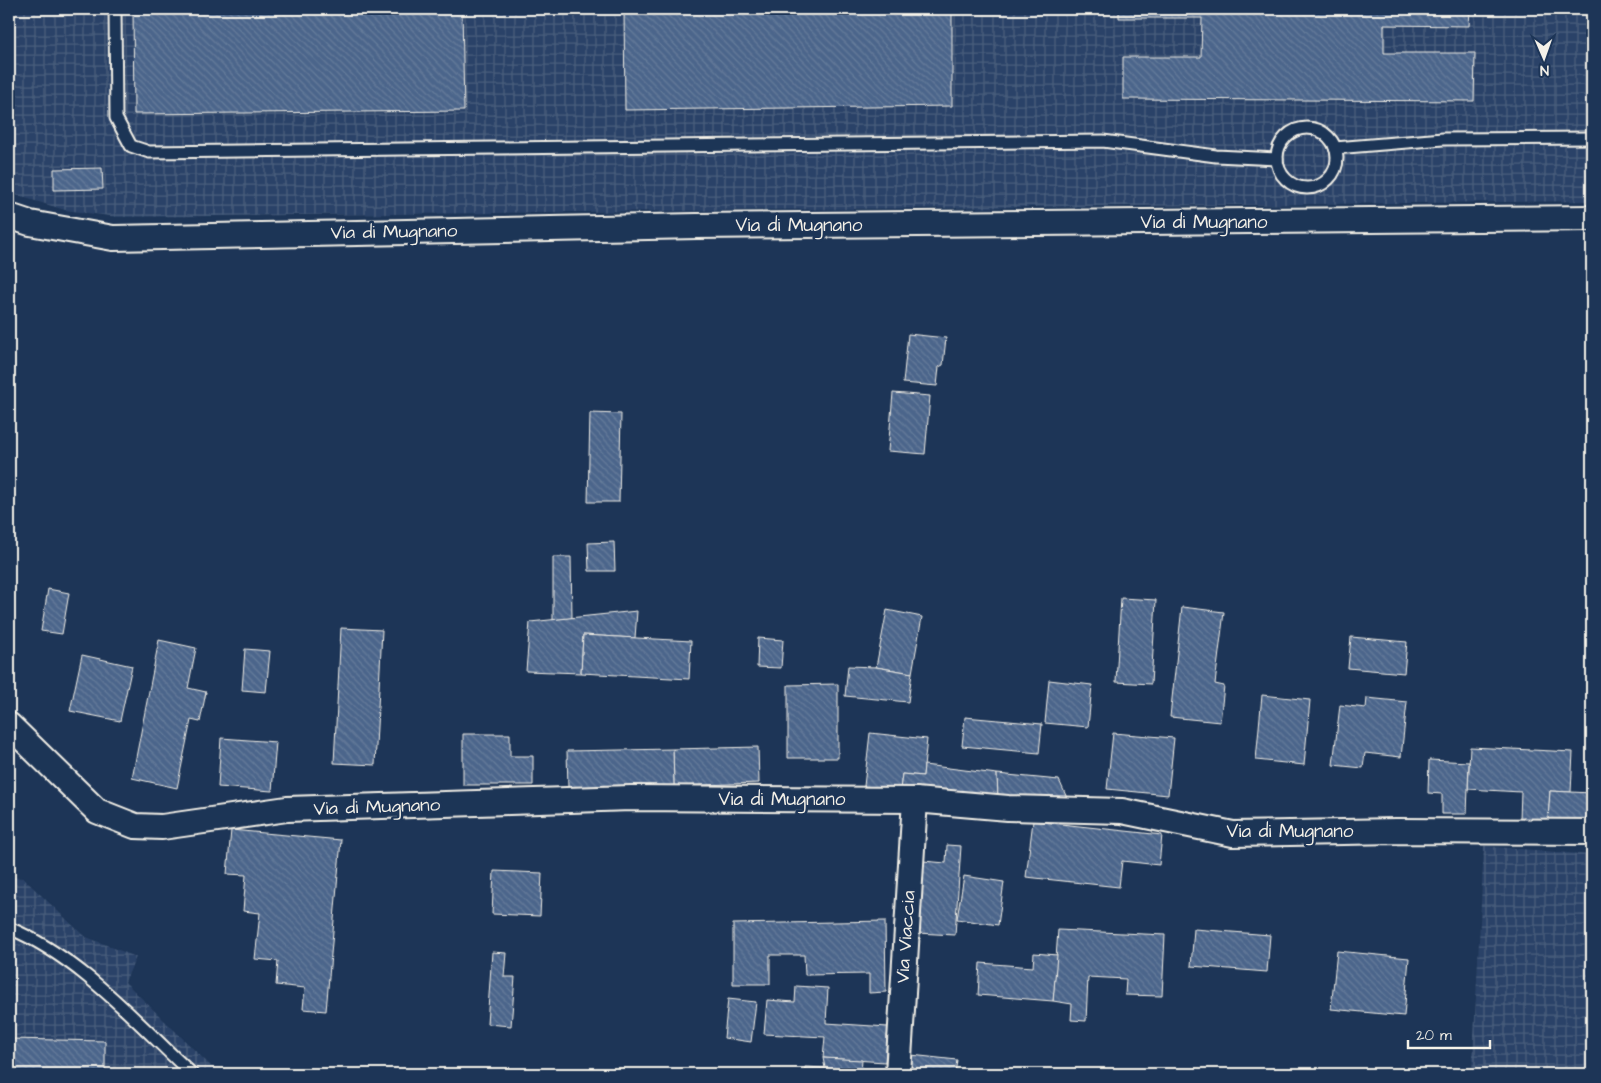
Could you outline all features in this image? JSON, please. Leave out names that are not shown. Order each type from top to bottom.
[{"type":"street","name":"Via di Mugnano","points":[[9,216],[30,223],[113,238],[697,226],[1592,218]]},
{"type":"street","name":"Via di Mugnano","points":[[9,725],[97,811],[135,826],[162,827],[287,809],[630,798],[915,800],[1008,808],[1122,812],[1233,834],[1396,831],[1592,832]]},
{"type":"street","name":"Via Viaccia","points":[[898,1074],[915,800]]},
{"type":"lane","points":[[115,9],[116,118],[131,146],[149,152],[1103,142],[1216,156],[1277,159]]},
{"type":"lane","points":[[1307,128],[1323,132],[1335,148],[1337,160],[1334,170],[1320,184],[1309,187],[1293,184],[1279,170],[1278,150],[1283,140],[1290,133],[1300,129],[1307,128]]},
{"type":"lane","points":[[1335,148],[1443,139],[1592,138]]},
{"type":"lane","points":[[9,928],[52,949],[84,974],[192,1074]]},
{"type":"shaded area","points":[[9,9],[1592,9],[1592,201],[117,217],[65,210],[9,193]]},
{"type":"shaded area","points":[[1484,846],[1592,855],[1592,1074],[1472,1074]]},
{"type":"shaded area","points":[[9,877],[23,878],[84,936],[136,957],[125,982],[219,1074],[9,1074]]},
{"type":"building","points":[[133,9],[462,9],[464,111],[134,114]]},
{"type":"building","points":[[624,9],[952,9],[952,106],[625,110]]},
{"type":"building","points":[[1119,9],[1470,9],[1469,26],[1384,25],[1384,53],[1475,53],[1474,101],[1123,99],[1123,57],[1201,57],[1202,18],[1119,18]]},
{"type":"building","points":[[102,168],[103,189],[54,190],[54,169]]},
{"type":"building","points":[[908,334],[946,338],[943,365],[939,367],[937,386],[903,383]]},
{"type":"building","points":[[893,393],[930,396],[925,454],[888,451]]},
{"type":"building","points":[[590,413],[621,414],[619,502],[588,502]]},
{"type":"building","points":[[614,542],[615,571],[589,571],[588,543]]},
{"type":"building","points":[[553,557],[571,557],[572,618],[553,620]]},
{"type":"building","points":[[48,589],[69,593],[62,634],[41,631]]},
{"type":"building","points":[[1121,598],[1156,600],[1151,684],[1116,682]]},
{"type":"building","points":[[1182,607],[1224,612],[1215,684],[1224,686],[1220,722],[1170,717]]},
{"type":"building","points":[[887,610],[922,617],[912,673],[876,667]]},
{"type":"building","points":[[637,611],[635,638],[583,635],[581,673],[526,671],[530,622]]},
{"type":"building","points":[[341,628],[382,630],[375,765],[334,763]]},
{"type":"building","points":[[583,635],[691,641],[689,679],[581,673]]},
{"type":"building","points":[[1351,637],[1407,642],[1404,673],[1348,668]]},
{"type":"building","points":[[758,638],[783,640],[781,668],[757,667]]},
{"type":"building","points":[[159,640],[196,648],[188,688],[206,692],[200,722],[191,720],[177,788],[132,778]]},
{"type":"building","points":[[245,649],[270,651],[266,692],[242,690]]},
{"type":"building","points":[[82,655],[132,666],[120,721],[70,711]]},
{"type":"building","points":[[848,666],[876,667],[912,673],[908,702],[845,696]]},
{"type":"building","points":[[1049,680],[1092,685],[1088,727],[1045,723]]},
{"type":"building","points":[[838,684],[838,758],[788,758],[788,685]]},
{"type":"building","points":[[1262,695],[1310,700],[1304,765],[1256,760]]},
{"type":"building","points":[[1367,698],[1407,702],[1401,757],[1365,753],[1363,768],[1333,765],[1340,705],[1366,708]]},
{"type":"building","points":[[965,717],[1042,724],[1039,753],[962,746]]},
{"type":"building","points":[[870,733],[927,739],[923,776],[902,774],[900,790],[864,786]]},
{"type":"building","points":[[1113,733],[1174,738],[1168,795],[1107,789]]},
{"type":"building","points":[[463,734],[510,734],[510,756],[533,756],[533,785],[463,785]]},
{"type":"building","points":[[221,738],[276,742],[272,791],[218,787]]},
{"type":"building","points":[[758,747],[759,783],[674,786],[673,749]]},
{"type":"building","points":[[1470,747],[1573,752],[1571,792],[1550,791],[1548,820],[1520,819],[1521,792],[1468,789]]},
{"type":"building","points":[[673,749],[674,786],[568,788],[567,751]]},
{"type":"building","points":[[1429,760],[1469,762],[1467,814],[1442,814],[1442,794],[1428,793]]},
{"type":"building","points":[[924,765],[997,774],[998,797],[900,790],[902,774],[923,776]]},
{"type":"building","points":[[997,774],[1059,780],[1067,798],[998,797]]},
{"type":"building","points":[[1550,791],[1592,793],[1592,822],[1548,820]]},
{"type":"building","points":[[1033,821],[1162,835],[1159,865],[1122,861],[1119,887],[1026,877]]},
{"type":"building","points":[[231,830],[341,840],[326,1011],[303,1009],[305,988],[276,985],[278,961],[255,959],[260,913],[243,911],[246,875],[227,874]]},
{"type":"building","points":[[947,845],[961,846],[955,935],[917,933],[923,861],[946,863]]},
{"type":"building","points":[[494,871],[542,873],[540,916],[492,914]]},
{"type":"building","points":[[964,876],[1004,882],[998,925],[957,919]]},
{"type":"building","points":[[885,921],[886,992],[869,993],[869,974],[805,975],[804,955],[770,955],[770,984],[733,984],[733,924]]},
{"type":"building","points":[[1194,929],[1270,935],[1267,972],[1191,966]]},
{"type":"building","points":[[1058,930],[1165,935],[1162,996],[1125,995],[1126,979],[1088,977],[1086,1021],[1071,1020],[1072,1004],[1053,1001]]},
{"type":"building","points":[[1337,951],[1409,958],[1404,1016],[1331,1009]]},
{"type":"building","points":[[492,952],[506,953],[504,977],[515,977],[511,1026],[487,1024]]},
{"type":"building","points":[[1034,953],[1057,955],[1053,1001],[978,995],[980,963],[1033,967]]},
{"type":"building","points":[[796,986],[828,988],[826,1023],[888,1027],[885,1062],[823,1058],[825,1037],[764,1034],[767,1000],[795,1002]]},
{"type":"building","points":[[728,999],[756,1002],[751,1042],[724,1038]]},
{"type":"building","points":[[9,1039],[105,1041],[105,1074],[9,1074]]},
{"type":"building","points":[[911,1055],[957,1060],[955,1074],[909,1074]]},
{"type":"building","points":[[823,1058],[862,1060],[861,1074],[804,1074],[805,1067],[825,1068]]}]
